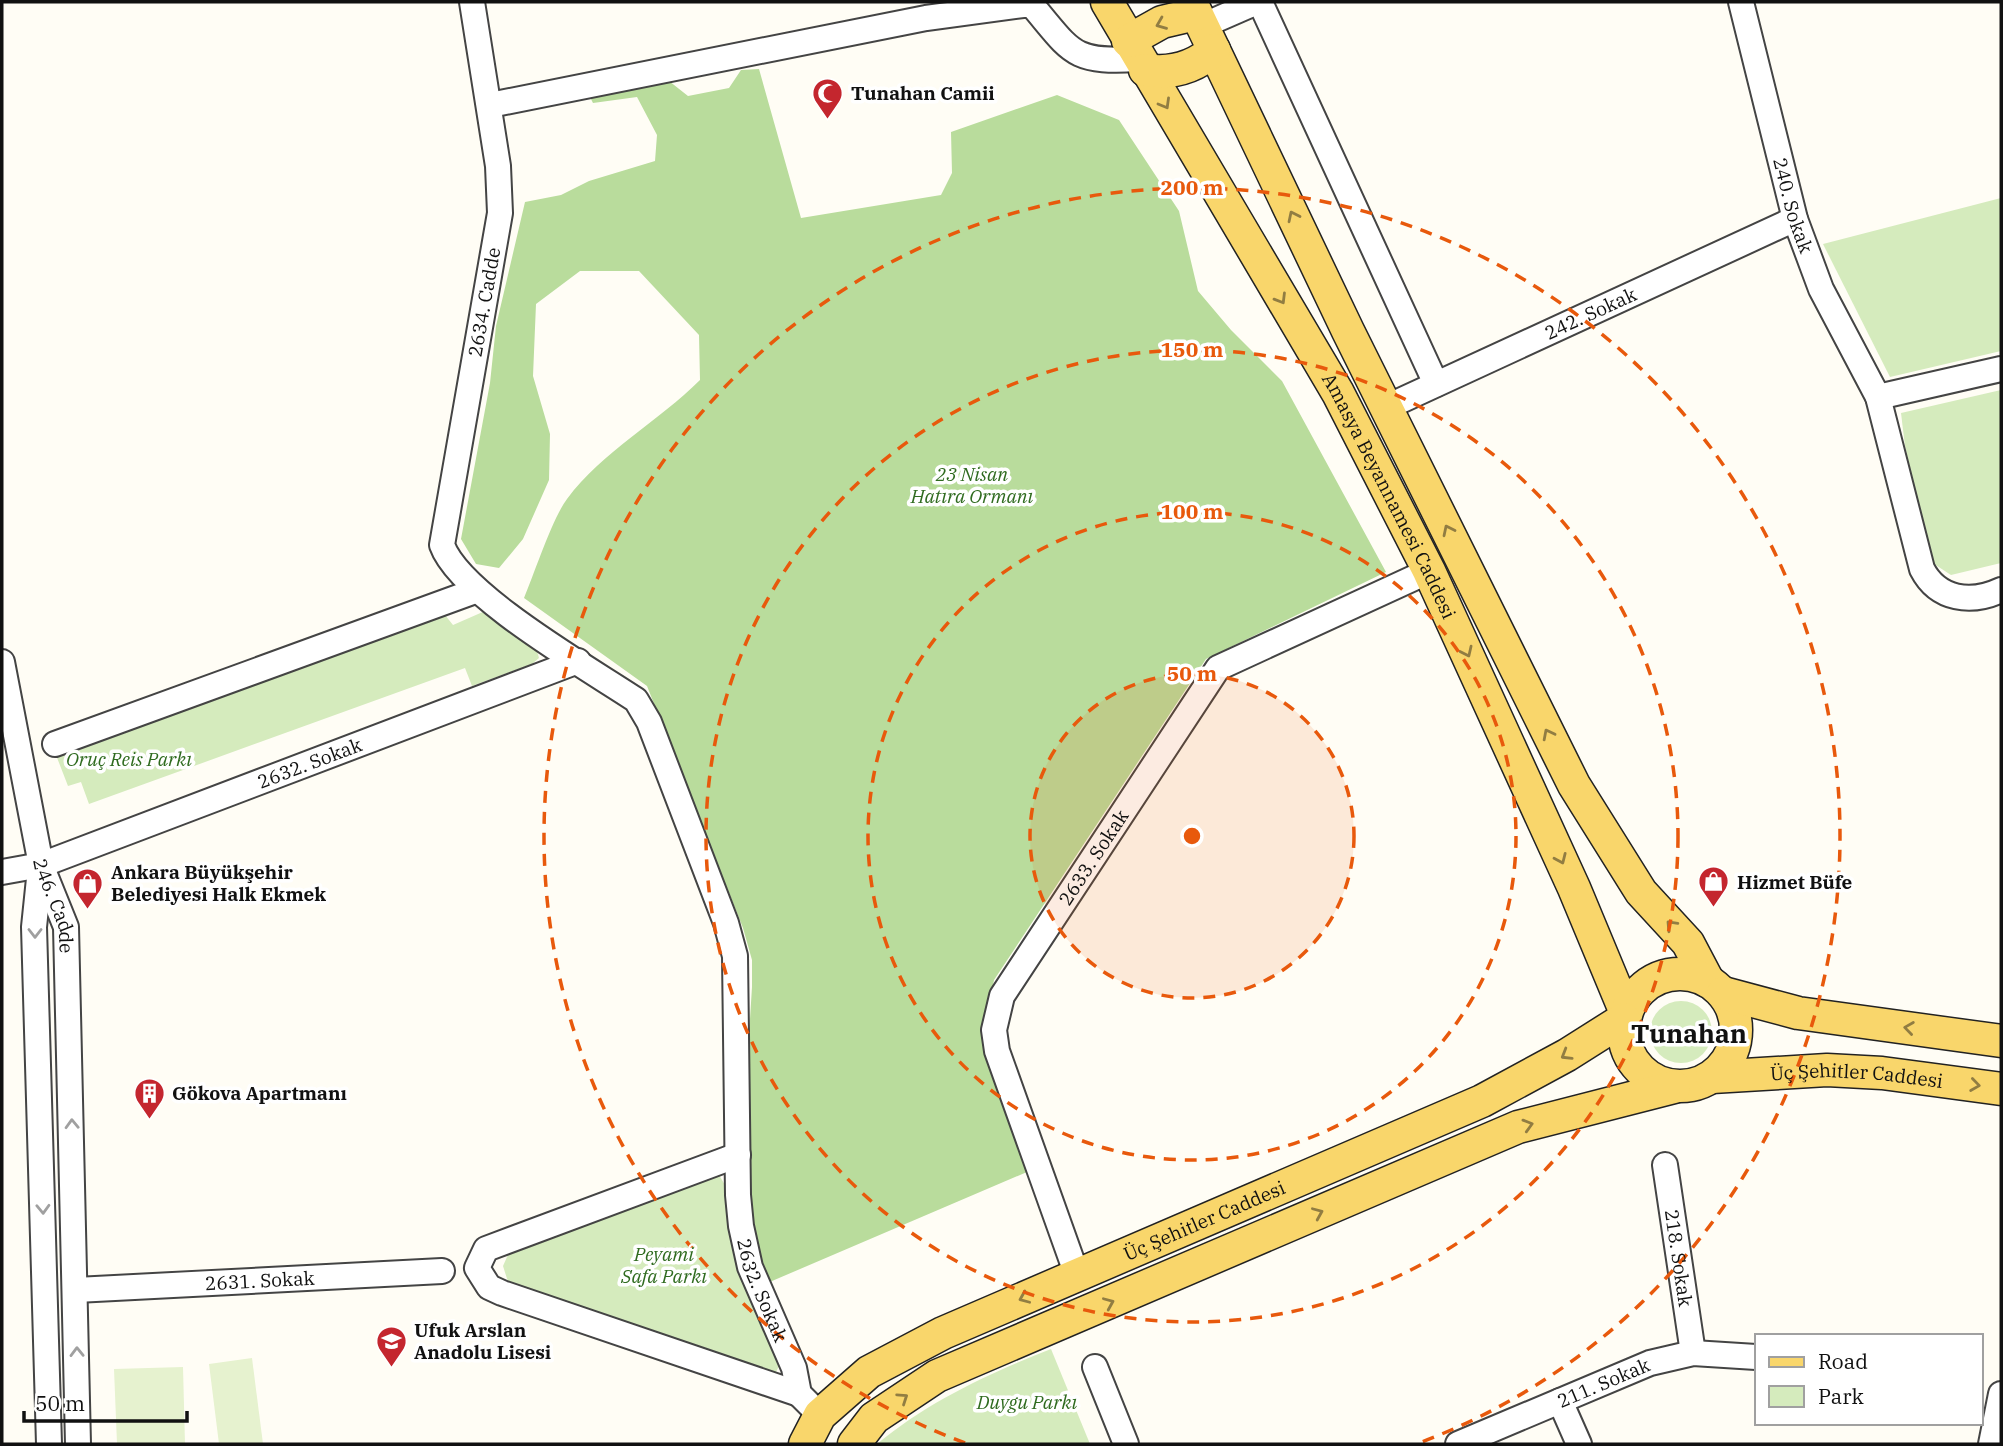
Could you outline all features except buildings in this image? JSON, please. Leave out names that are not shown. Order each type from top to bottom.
[{"type":"main road","name":"Amasya Beyannamesi Caddesi","points":[[1107,2],[1137,57],[1338,393],[1429,571],[1574,888],[1625,1016]]},
{"type":"main road","points":[[1163,22],[1201,23],[1188,67],[1159,72],[1137,57],[1163,22]]},
{"type":"main road","name":"Amasya Beyannamesi Caddesi","points":[[1201,23],[1574,785],[1640,892],[1688,943],[1716,987]]},
{"type":"main road","points":[[1716,987],[1733,1009],[1735,1037],[1726,1063],[1712,1077],[1700,1083],[1674,1087],[1656,1082],[1640,1071],[1629,1056],[1623,1038],[1625,1016],[1642,988],[1656,978],[1674,974],[1691,974],[1716,987],[1798,1013],[2001,1041]]},
{"type":"main road","name":"Üç Şehitler Caddesi","points":[[805,1444],[809,1404],[943,1333],[1482,1101],[1567,1055],[1625,1016]]},
{"type":"main road","name":"Üç Şehitler Caddesi","points":[[1712,1077],[1827,1070],[1882,1073],[2001,1089]]},
{"type":"main road","name":"Üç Şehitler Caddesi","points":[[854,1444],[874,1418],[937,1376],[1518,1127],[1674,1087]]},
{"type":"street","name":"2634. Cadde","points":[[472,2],[490,105],[498,166],[500,213],[441,538],[453,567],[475,591]]},
{"type":"street","points":[[1201,23],[1258,2],[1436,384]]},
{"type":"street","name":"240. Sokak","points":[[1741,2],[1795,219],[1821,289],[1878,397],[1922,569],[1928,581],[1941,593],[1964,598],[1989,596],[2001,590]]},
{"type":"street","points":[[490,105],[926,18],[1031,4],[1071,51],[1100,61],[1137,57]]},
{"type":"street","name":"242. Sokak","points":[[1387,407],[1795,219]]},
{"type":"street","points":[[1878,397],[2001,369]]},
{"type":"street","name":"2633. Sokak","points":[[1077,1276],[997,1051],[995,1030],[1002,996],[1218,668],[1429,571]]},
{"type":"street","points":[[55,744],[475,591]]},
{"type":"street","name":"2632. Sokak","points":[[475,591],[636,700],[643,711],[726,923],[735,956],[738,992],[738,1195],[750,1267],[809,1404]]},
{"type":"street","name":"2632. Sokak","points":[[2,872],[41,865],[578,661]]},
{"type":"street","points":[[2,662],[41,865]]},
{"type":"street","name":"246. Cadde","points":[[41,865],[66,927],[78,1444]]},
{"type":"street","name":"246. Cadde","points":[[41,865],[34,928],[50,1444]]},
{"type":"street","points":[[738,1155],[486,1250],[477,1268],[489,1287],[502,1293],[809,1404]]},
{"type":"street","name":"218. Sokak","points":[[1665,1165],[1693,1353]]},
{"type":"street","name":"2631. Sokak","points":[[76,1290],[442,1271]]},
{"type":"street","name":"211. Sokak","points":[[1458,1444],[1650,1363],[1693,1353],[1755,1357]]},
{"type":"street","points":[[1095,1367],[1126,1444]]},
{"type":"street","points":[[1982,1387],[2001,1392],[1991,1444]]},
{"type":"street","points":[[1560,1401],[1579,1444]]},
{"type":"green space","name":"23 Nisan Hatıra Ormanı","points":[[759,69],[801,218],[941,195],[952,173],[951,132],[1057,95],[1119,120],[1179,211],[1198,291],[1231,330],[1282,381],[1386,572],[1206,659],[994,980],[983,1039],[1027,1172],[765,1284],[745,1193],[745,1099],[752,960],[743,928],[647,686],[524,598],[550,532],[567,499],[597,466],[700,380],[699,335],[639,271],[580,271],[536,304],[533,376],[550,434],[549,480],[523,539],[499,568],[476,564],[461,539],[490,383],[496,326],[525,202],[561,195],[589,181],[655,161],[657,135],[637,97],[593,103],[588,93],[669,81],[688,96],[729,88],[741,70]]},
{"type":"green space","points":[[2001,198],[2001,351],[1890,377],[1823,244]]},
{"type":"green space","points":[[2001,390],[2001,563],[1951,575],[1931,562],[1905,446],[1901,413]]},
{"type":"green space","name":"Oruç Reis Parkı","points":[[485,611],[537,651],[539,658],[532,664],[472,686],[465,668],[89,804],[81,782],[68,786],[56,755],[445,615],[453,625]]},
{"type":"green space","points":[[1675,1001],[1687,1001],[1703,1010],[1710,1020],[1710,1044],[1703,1054],[1687,1063],[1675,1063],[1664,1058],[1655,1049],[1650,1038],[1650,1026],[1655,1015],[1664,1006]]},
{"type":"green space","name":"Peyami Safa Parkı","points":[[719,1175],[725,1185],[734,1258],[779,1366],[776,1372],[770,1373],[510,1288],[503,1266],[511,1248]]},
{"type":"green space","name":"Duygu Parkı","points":[[1051,1349],[1090,1444],[877,1444],[938,1402],[1005,1368]]},
{"type":"green space","points":[[252,1358],[263,1444],[219,1444],[209,1364]]},
{"type":"green space","points":[[183,1367],[185,1444],[117,1444],[114,1369]]},
{"type":"place","name":"Tunahan Camii","points":[[828,120]]},
{"type":"place","name":"Hizmet Büfe","points":[[1714,909]]},
{"type":"place","name":"Ankara Büyükşehir Belediyesi Halk Ekmek","points":[[88,910]]},
{"type":"place","name":"Gökova Apartmanı","points":[[149,1120]]},
{"type":"place","name":"Ufuk Arslan Anadolu Lisesi","points":[[391,1368]]},
{"type":"district","name":"Tunahan","points":[[1689,1034]]}]
